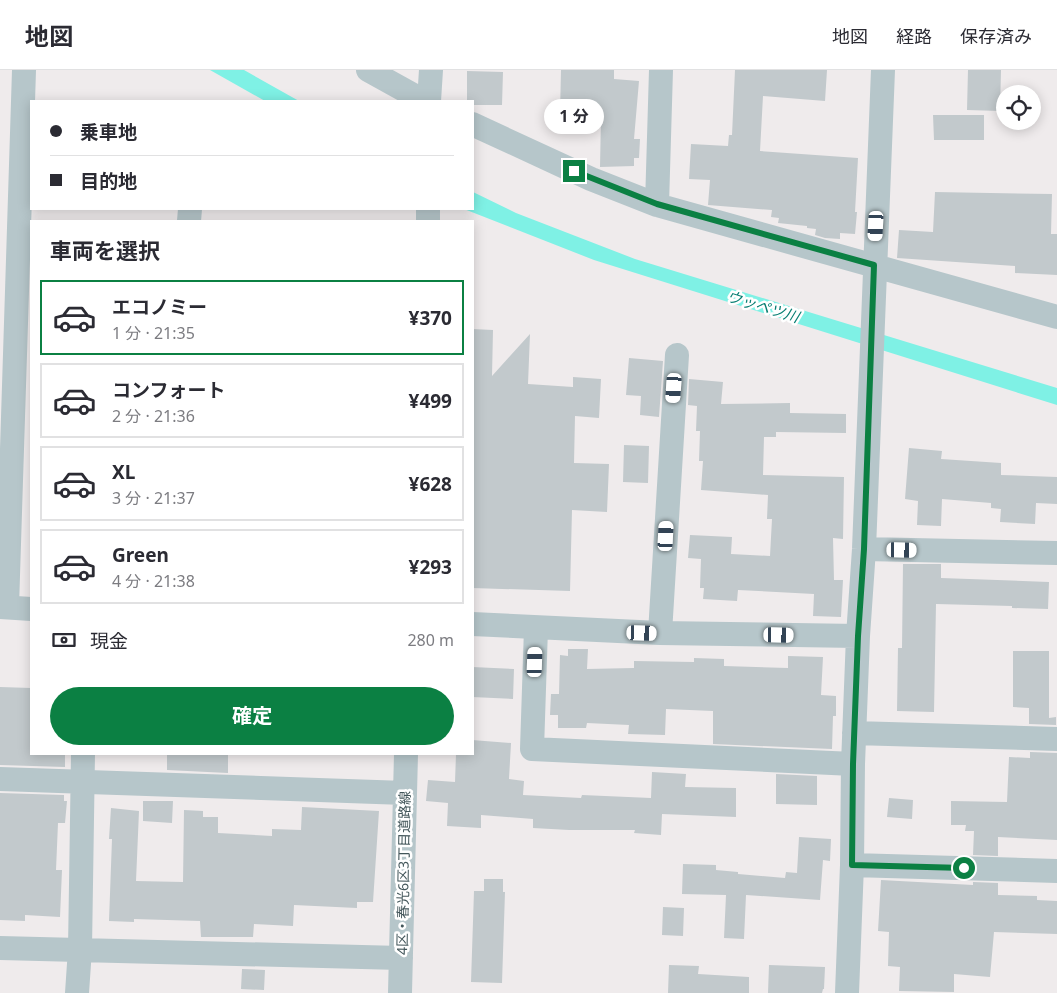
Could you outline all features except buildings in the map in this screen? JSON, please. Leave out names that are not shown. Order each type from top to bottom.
[{"type":"street","points":[[24,70],[10,222],[15,403],[3,607],[30,608]]},
{"type":"street","points":[[368,70],[422,100]]},
{"type":"street","points":[[429,100],[430,70]]},
{"type":"street","points":[[657,204],[661,70]]},
{"type":"street","points":[[846,993],[852,865],[854,733],[864,549],[883,70]]},
{"type":"street","points":[[474,125],[591,179],[657,204],[1057,316]]},
{"type":"street","points":[[660,634],[677,356]]},
{"type":"street","points":[[864,549],[1057,553]]},
{"type":"street","points":[[474,624],[660,634],[858,636]]},
{"type":"street","points":[[536,628],[532,749],[853,764]]},
{"type":"street","points":[[854,733],[1057,740]]},
{"type":"street","points":[[77,993],[80,949],[83,755]]},
{"type":"street","name":"4区・春光6区3丁目道路線","points":[[400,993],[406,755]]},
{"type":"street","points":[[0,779],[404,793]]},
{"type":"street","points":[[852,865],[1057,871]]},
{"type":"street","points":[[0,948],[401,958]]},
{"type":"water","points":[[210,70],[244,70],[297,100],[263,100]]},
{"type":"water","name":"ウッペツ川","points":[[474,192],[516,213],[635,259],[1057,388],[1057,405],[594,260],[467,210],[474,210]]},
{"type":"route","points":[[574,171],[657,204],[874,265],[864,549],[854,733],[852,865],[964,868]]}]
